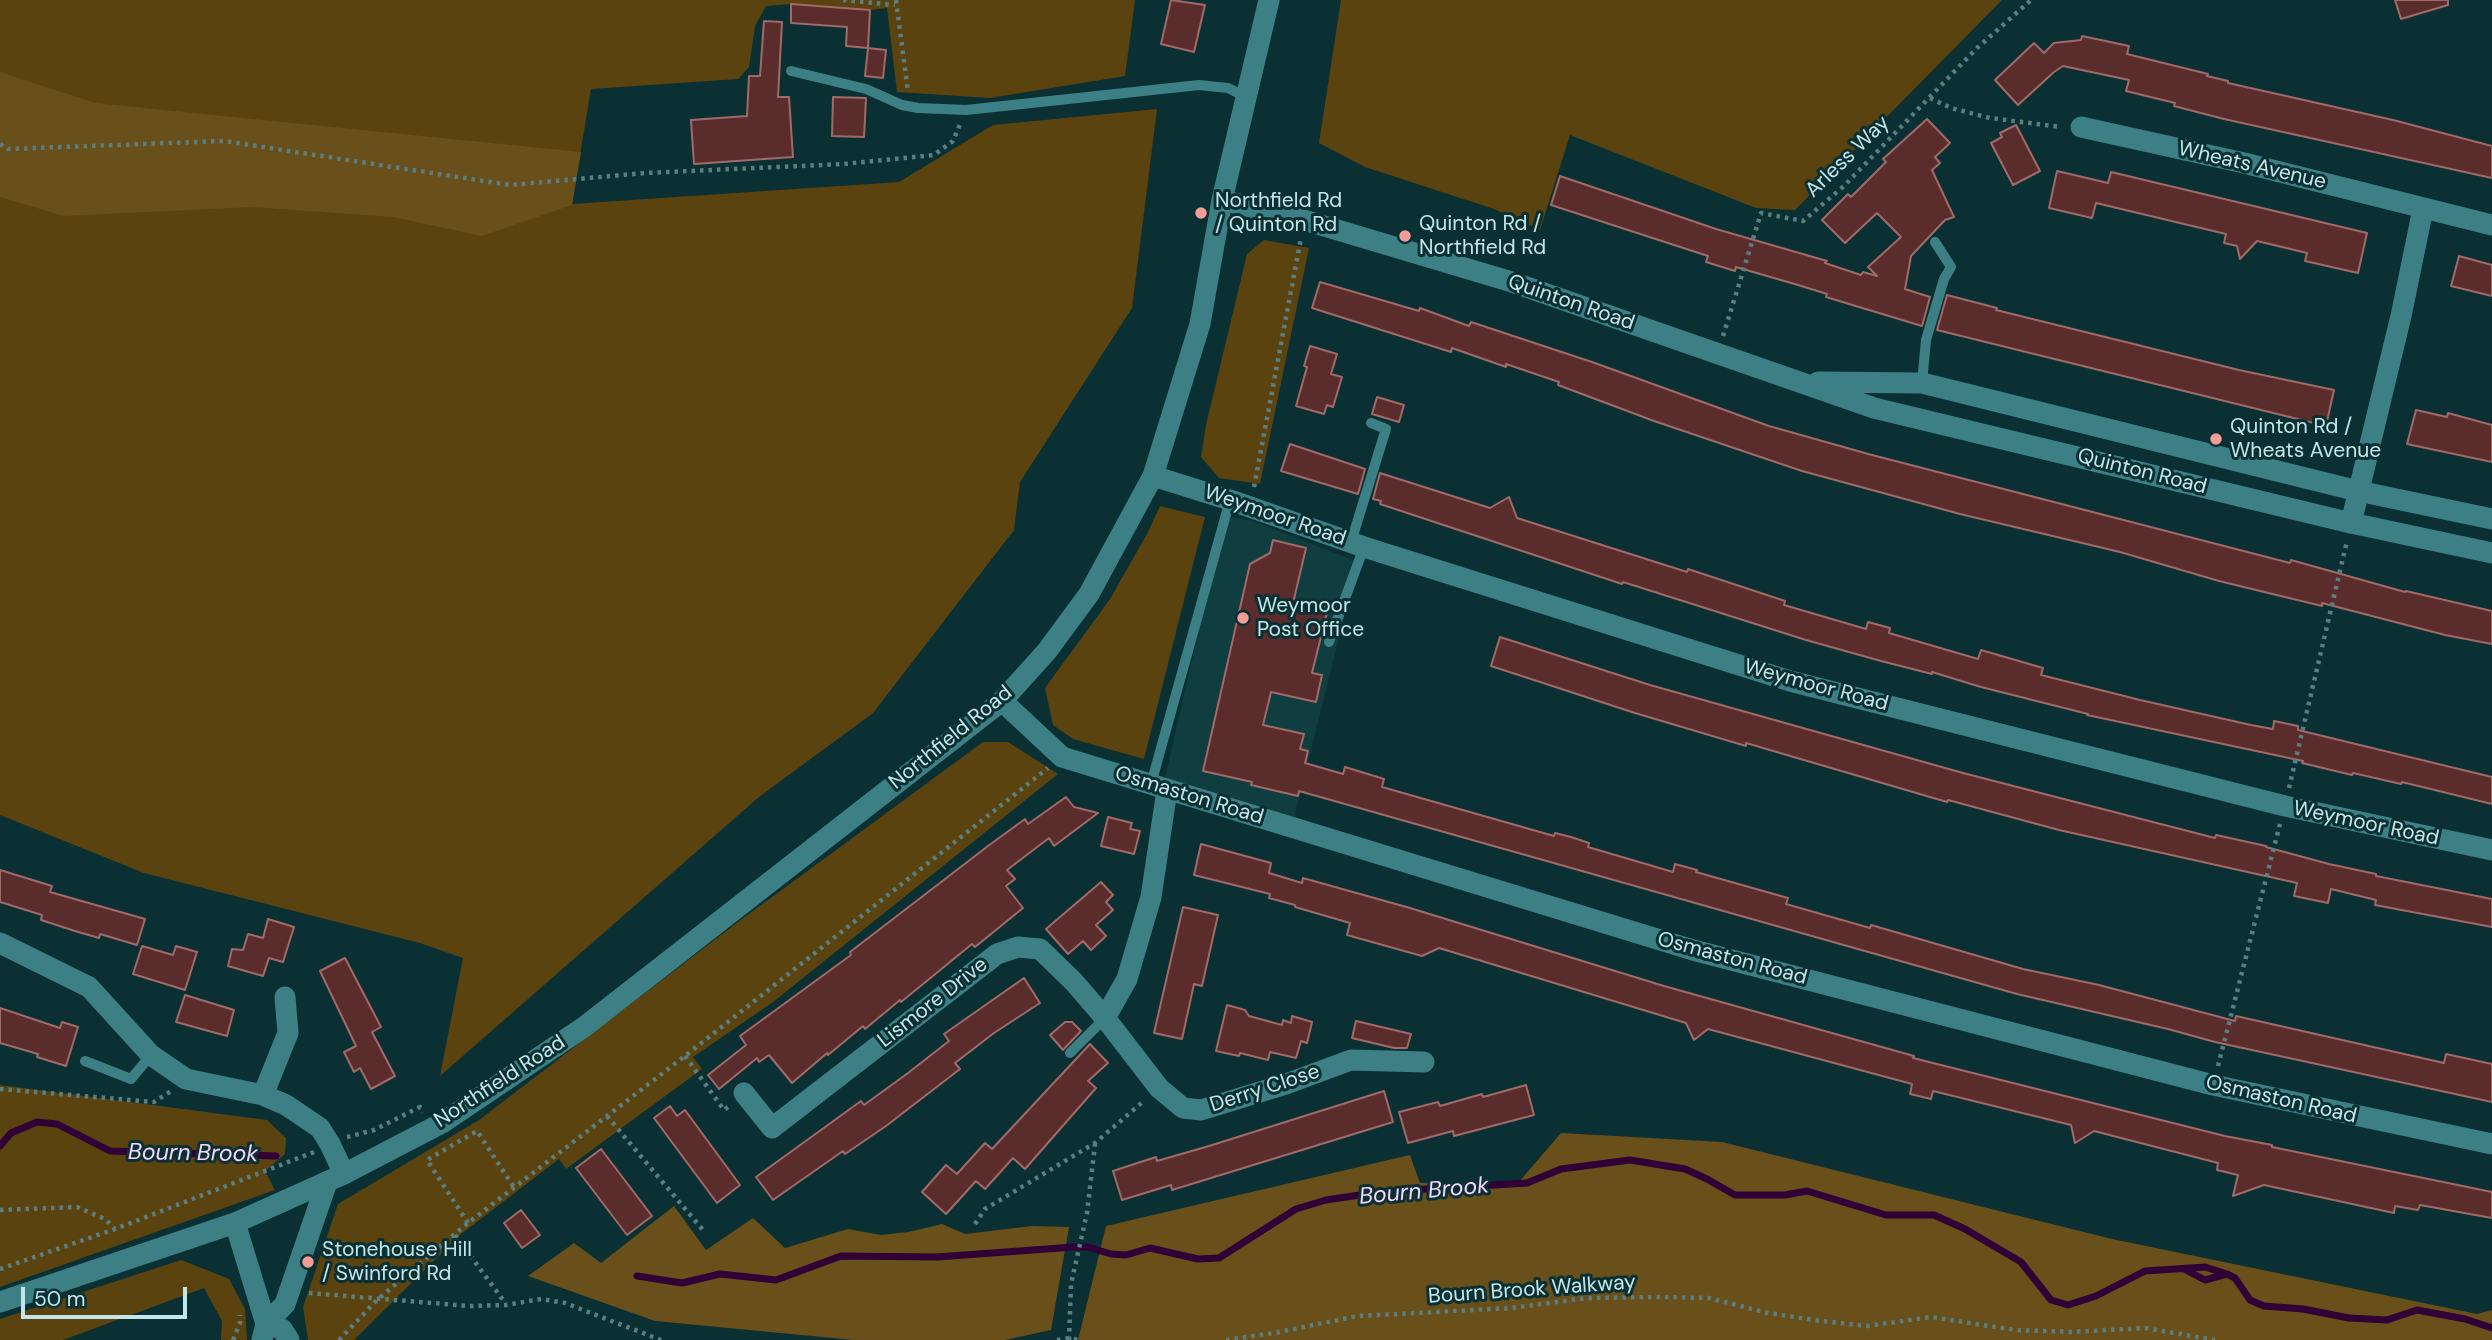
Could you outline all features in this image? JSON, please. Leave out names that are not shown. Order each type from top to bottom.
[{"type":"street","name":"Northfield Road","points":[[0,1302],[235,1223],[335,1178],[442,1122],[584,1027],[1002,701],[1047,651],[1089,594],[1153,476],[1200,324],[1222,200],[1269,0]]},
{"type":"street","name":"Wheats Avenue","points":[[2081,127],[2244,163],[2492,225]]},
{"type":"street","name":"Quinton Road","points":[[1222,200],[1304,220],[1512,282],[1874,408],[2351,523],[2492,553]]},
{"type":"street","points":[[2351,523],[2401,316],[2423,209]]},
{"type":"street","name":"Quinton Road","points":[[1795,382],[1922,383],[2358,491],[2492,519]]},
{"type":"street","name":"Weymoor Road","points":[[1153,476],[1357,544],[1790,681],[2284,806],[2492,850]]},
{"type":"street","name":"Osmaston Road","points":[[1002,701],[1062,757],[1693,950],[2213,1085],[2492,1144]]},
{"type":"street","points":[[1105,1018],[1127,979],[1151,897],[1159,787]]},
{"type":"street","points":[[0,943],[89,987],[151,1055],[186,1079],[263,1096],[285,1105],[320,1128],[330,1144],[335,1178],[285,1304],[264,1332]]},
{"type":"street","name":"Lismore Drive","points":[[744,1093],[772,1128],[997,954],[1018,947],[1040,949],[1074,982],[1105,1018]]},
{"type":"street","points":[[263,1096],[288,1033],[285,997]]},
{"type":"street","name":"Derry Close","points":[[1105,1018],[1160,1088],[1183,1108],[1201,1110],[1286,1084],[1351,1060],[1424,1062]]},
{"type":"street","points":[[235,1223],[264,1332]]},
{"type":"street","points":[[264,1332],[282,1329],[289,1340]]},
{"type":"lane","points":[[791,71],[866,89],[902,105],[918,108],[966,110],[1199,85],[1228,88],[1246,97]]},
{"type":"lane","points":[[1922,383],[1926,340],[1944,279],[1951,267],[1934,242]]},
{"type":"lane","points":[[1329,642],[1386,429],[1371,423]]},
{"type":"lane","points":[[1159,787],[1239,503]]},
{"type":"lane","points":[[1070,1054],[1105,1018]]},
{"type":"lane","points":[[85,1060],[131,1079],[151,1055]]},
{"type":"path","points":[[844,0],[895,2],[908,93]]},
{"type":"path","points":[[2032,0],[1976,48],[1930,97],[1951,108],[1990,118],[2045,126],[2081,127]]},
{"type":"path","name":"Arless Way","points":[[1717,354],[1761,213],[1803,221],[1844,186],[1930,97]]},
{"type":"path","points":[[0,144],[8,149],[224,141],[510,185],[645,173],[844,164],[934,155],[953,141],[966,110]]},
{"type":"path","points":[[1239,503],[1304,220]]},
{"type":"path","points":[[339,1340],[377,1300],[468,1223],[685,1056],[1062,757]]},
{"type":"path","points":[[685,1056],[724,1110],[744,1093]]},
{"type":"path","points":[[0,1089],[154,1102],[186,1079]]},
{"type":"path","points":[[975,1224],[985,1209],[1095,1143],[1160,1088]]},
{"type":"path","points":[[347,1137],[373,1130],[420,1107]]},
{"type":"path","points":[[607,1116],[703,1230]]},
{"type":"path","points":[[468,1223],[427,1160],[477,1131],[515,1189]]},
{"type":"path","points":[[1069,1339],[1070,1284],[1087,1213],[1095,1143]]},
{"type":"path","points":[[0,1269],[115,1229],[304,1156]]},
{"type":"path","points":[[0,1210],[77,1207],[105,1219],[115,1229]]},
{"type":"path","points":[[455,1235],[506,1305]]},
{"type":"path","points":[[305,1292],[469,1306],[506,1305],[541,1299],[565,1303],[661,1340]]},
{"type":"path","name":"Bourn Brook Walkway","points":[[1226,1340],[1358,1316],[1512,1308],[1587,1298],[1659,1297],[1709,1298],[1768,1312],[1868,1326],[1931,1317],[2015,1330],[2071,1332],[2145,1328],[2215,1340]]},
{"type":"path","points":[[1057,1340],[1079,1340]]},
{"type":"shaded area","points":[[0,0],[1135,0],[1125,76],[990,98],[897,92],[887,8],[870,10],[791,4],[766,6],[755,26],[749,67],[738,79],[591,89],[572,204],[899,182],[993,125],[1157,109],[1132,308],[1020,482],[1014,530],[873,713],[759,797],[440,1076],[463,958],[420,943],[144,873],[0,815]]},
{"type":"shaded area","points":[[1341,0],[2002,0],[1795,210],[1756,208],[1570,135],[1540,230],[1494,209],[1365,167],[1319,143]]},
{"type":"shaded area","points":[[0,72],[95,103],[581,152],[572,205],[482,236],[393,217],[252,207],[64,216],[0,197]]},
{"type":"shaded area","points":[[1264,240],[1309,248],[1260,484],[1219,478],[1201,457],[1206,425],[1247,254]]},
{"type":"shaded area","points":[[1160,506],[1205,517],[1144,759],[1073,739],[1053,725],[1045,688],[1110,599]]},
{"type":"shaded area","points":[[1225,516],[1253,521],[1358,562],[1294,818],[1165,778]]},
{"type":"shaded area","points":[[983,742],[1008,742],[1058,774],[773,1002],[693,1057],[702,1069],[566,1169],[559,1159],[461,1234],[354,1340],[308,1340],[303,1307],[338,1204],[479,1120],[738,922]]},
{"type":"shaded area","points":[[0,1085],[267,1120],[286,1138],[285,1154],[265,1171],[275,1190],[0,1287]]},
{"type":"shaded area","points":[[1561,1133],[1722,1142],[2112,1239],[2477,1314],[2492,1310],[2492,1340],[1078,1340],[1106,1226],[1410,1155],[1420,1183],[1518,1183]]},
{"type":"shaded area","points":[[674,1206],[706,1250],[753,1218],[785,1248],[848,1229],[881,1235],[942,1224],[965,1234],[1032,1226],[1069,1227],[1051,1330],[1005,1340],[854,1340],[655,1321],[528,1276],[574,1243],[601,1263]]},
{"type":"shaded area","points":[[181,1260],[229,1279],[245,1309],[247,1340],[221,1340],[222,1321],[204,1288],[63,1340],[0,1340],[0,1319]]},
{"type":"building","points":[[1171,0],[1205,5],[1194,52],[1161,44]]},
{"type":"building","points":[[2395,0],[2448,0],[2448,5],[2401,19]]},
{"type":"building","points":[[791,4],[870,10],[868,48],[846,46],[847,27],[791,23]]},
{"type":"building","points":[[764,21],[782,22],[778,97],[789,97],[793,157],[694,164],[691,120],[747,116],[749,76],[760,76]]},
{"type":"building","points":[[2082,36],[2129,46],[2127,54],[2208,74],[2207,76],[2228,83],[2393,120],[2492,146],[2492,178],[2174,106],[2175,103],[2126,91],[2129,80],[2063,66],[2018,105],[1995,80],[2034,43],[2044,53],[2054,43],[2081,40]]},
{"type":"building","points":[[868,48],[886,50],[883,78],[865,76]]},
{"type":"building","points":[[833,97],[866,98],[864,137],[832,136]]},
{"type":"building","points":[[1927,119],[1950,143],[1935,157],[1940,163],[1932,170],[1954,217],[1945,220],[1911,256],[1905,289],[1930,297],[1922,326],[1826,297],[1827,294],[1798,285],[1736,267],[1735,271],[1706,262],[1708,256],[1551,205],[1560,176],[1716,229],[1827,261],[1825,263],[1861,275],[1863,272],[1877,276],[1868,267],[1901,237],[1877,213],[1845,243],[1822,220],[1848,194],[1851,197],[1886,162],[1883,159]]},
{"type":"building","points":[[2016,125],[2040,171],[2013,185],[1991,143],[2002,137],[2000,133]]},
{"type":"building","points":[[2057,171],[2108,183],[2111,172],[2367,233],[2358,273],[2305,261],[2307,253],[2257,241],[2240,259],[2237,246],[2224,243],[2226,234],[2096,203],[2092,218],[2049,208]]},
{"type":"building","points":[[2459,256],[2492,265],[2492,296],[2451,286]]},
{"type":"building","points":[[1320,282],[1419,311],[1420,308],[1469,326],[1471,322],[1592,362],[1769,426],[1872,455],[2290,563],[2291,560],[2405,592],[2492,611],[2492,644],[2219,581],[2120,552],[1960,514],[1802,471],[1654,421],[1558,385],[1559,382],[1506,364],[1506,367],[1452,348],[1451,352],[1312,308]]},
{"type":"building","points":[[1947,295],[1997,308],[1996,310],[2239,370],[2334,390],[2326,426],[1937,330]]},
{"type":"building","points":[[1310,346],[1337,354],[1331,374],[1342,377],[1333,407],[1327,405],[1324,414],[1296,406]]},
{"type":"building","points":[[1377,397],[1404,405],[1399,422],[1372,414]]},
{"type":"building","points":[[2416,410],[2447,417],[2448,413],[2492,425],[2492,462],[2407,444]]},
{"type":"building","points":[[1290,444],[1365,469],[1358,494],[1281,471]]},
{"type":"building","points":[[1380,473],[1490,508],[1509,497],[1517,518],[1687,572],[1688,569],[1785,601],[1784,605],[1866,629],[1868,622],[1890,628],[1889,633],[1978,659],[1981,650],[2043,668],[2041,675],[2140,700],[2273,729],[2274,721],[2298,726],[2298,730],[2492,777],[2492,804],[2402,782],[2401,784],[2353,773],[2352,775],[2302,763],[2303,761],[2087,715],[1806,640],[1623,582],[1622,584],[1380,504],[1381,501],[1373,499]]},
{"type":"building","points":[[1273,540],[1306,548],[1294,599],[1328,608],[1312,673],[1322,675],[1316,702],[1271,692],[1263,725],[1304,734],[1300,749],[1308,751],[1305,763],[1343,774],[1345,767],[1384,779],[1382,787],[1554,836],[1555,833],[1571,837],[1589,843],[1588,847],[1673,872],[1675,864],[1697,870],[1696,872],[1788,898],[1786,904],[1870,928],[1871,925],[2023,969],[2099,985],[2235,1021],[2236,1016],[2444,1063],[2446,1054],[2492,1064],[2492,1102],[2215,1042],[2017,994],[1299,791],[1298,796],[1203,771],[1250,564],[1270,553]]},
{"type":"building","points":[[1500,637],[1650,685],[1963,773],[2215,838],[2216,835],[2266,846],[2376,876],[2492,899],[2492,927],[2375,905],[2376,900],[2331,889],[2328,903],[2294,896],[2297,883],[2059,830],[1948,800],[1947,802],[1746,743],[1746,746],[1491,666]]},
{"type":"building","points":[[1066,797],[1074,807],[1098,813],[1054,846],[1049,838],[1007,870],[1015,879],[1006,886],[1023,908],[975,947],[972,944],[865,1029],[863,1026],[828,1055],[827,1053],[792,1083],[769,1055],[759,1062],[757,1058],[719,1089],[708,1075],[746,1045],[740,1036],[851,955],[850,952],[988,846],[1025,819],[1028,824]]},
{"type":"building","points":[[1108,817],[1132,823],[1130,829],[1140,831],[1134,854],[1101,846]]},
{"type":"building","points":[[1201,844],[1271,863],[1269,873],[1302,883],[1303,878],[1410,908],[1664,986],[1914,1056],[1913,1058],[2272,1147],[2492,1192],[2492,1218],[2420,1205],[2418,1210],[2395,1206],[2394,1213],[2264,1185],[2233,1196],[2238,1175],[2217,1170],[2218,1163],[2094,1131],[2075,1143],[2071,1125],[1933,1091],[1931,1099],[1910,1094],[1912,1084],[1708,1029],[1694,1040],[1686,1023],[1439,948],[1422,956],[1347,935],[1350,923],[1269,898],[1270,894],[1194,875]]},
{"type":"building","points":[[0,870],[52,886],[50,892],[145,919],[137,945],[100,934],[99,938],[75,931],[41,920],[42,915],[0,902]]},
{"type":"building","points":[[1101,882],[1113,895],[1106,902],[1113,910],[1096,925],[1106,936],[1091,950],[1083,941],[1068,954],[1046,929]]},
{"type":"building","points":[[1183,907],[1218,915],[1202,986],[1194,984],[1182,1039],[1154,1033]]},
{"type":"building","points":[[268,919],[294,927],[283,962],[269,958],[263,976],[228,966],[232,949],[243,950],[248,934],[263,938]]},
{"type":"building","points":[[142,946],[173,955],[176,946],[197,952],[185,990],[133,974]]},
{"type":"building","points":[[345,958],[381,1027],[372,1032],[395,1076],[371,1089],[360,1068],[354,1072],[344,1052],[356,1046],[320,971]]},
{"type":"building","points":[[1024,978],[1040,1003],[955,1063],[960,1069],[886,1126],[845,1154],[843,1151],[773,1200],[756,1177],[861,1101],[864,1105],[908,1073],[949,1041],[944,1034]]},
{"type":"building","points":[[185,995],[234,1010],[227,1036],[176,1022]]},
{"type":"building","points":[[1227,1005],[1245,1010],[1249,1016],[1282,1025],[1283,1020],[1291,1023],[1292,1016],[1312,1022],[1307,1043],[1301,1041],[1296,1058],[1270,1052],[1268,1060],[1240,1053],[1239,1056],[1216,1051]]},
{"type":"building","points":[[0,1008],[60,1028],[62,1022],[78,1027],[66,1066],[37,1057],[38,1054],[0,1043]]},
{"type":"building","points":[[1356,1021],[1411,1034],[1407,1048],[1394,1048],[1352,1038]]},
{"type":"building","points":[[1065,1022],[1072,1022],[1081,1031],[1063,1050],[1050,1035]]},
{"type":"building","points":[[1090,1044],[1108,1063],[1088,1081],[1096,1088],[1025,1169],[1013,1158],[985,1189],[976,1181],[946,1214],[922,1192],[946,1165],[957,1174],[985,1143],[992,1149]]},
{"type":"building","points":[[1526,1085],[1534,1115],[1454,1136],[1453,1131],[1408,1143],[1399,1112],[1438,1102],[1440,1106],[1482,1094],[1483,1097]]},
{"type":"building","points":[[1384,1091],[1393,1122],[1172,1190],[1171,1185],[1122,1200],[1113,1171],[1156,1157],[1157,1161],[1209,1146]]},
{"type":"building","points":[[670,1106],[677,1116],[685,1110],[740,1185],[717,1203],[654,1118]]},
{"type":"building","points":[[601,1149],[652,1216],[627,1235],[576,1168]]},
{"type":"building","points":[[521,1210],[540,1235],[522,1248],[504,1223]]},
{"type":"waterway","name":"Bourn Brook","points":[[0,1146],[11,1133],[37,1122],[57,1124],[110,1151],[276,1156]]},
{"type":"waterway","name":"Bourn Brook","points":[[637,1276],[682,1283],[720,1274],[776,1280],[841,1256],[937,1257],[1074,1247],[1088,1247],[1111,1254],[1126,1255],[1150,1248],[1198,1259],[1219,1258],[1296,1209],[1326,1200],[1380,1192],[1527,1183],[1561,1169],[1630,1160],[1685,1169],[1735,1195],[1785,1195],[1807,1191],[1886,1215],[1934,1215],[1965,1229],[2021,1262],[2051,1300],[2068,1305],[2096,1296],[2145,1271],[2205,1267],[2235,1278],[2250,1300],[2264,1306],[2303,1309],[2349,1318],[2387,1320],[2417,1310],[2465,1319],[2492,1328]]},
{"type":"waterway","name":"Bourn Brook","points":[[2184,1269],[2205,1280],[2227,1274]]},
{"type":"place","name":"Northfield Rd / Quinton Rd","points":[[1201,213]]},
{"type":"place","name":"Quinton Rd / Northfield Rd","points":[[1405,236]]},
{"type":"place","name":"Quinton Rd / Wheats Avenue","points":[[2216,439]]},
{"type":"place","name":"Weymoor Post Office","points":[[1243,618]]},
{"type":"place","name":"Stonehouse Hill / Swinford Rd","points":[[308,1262]]}]
